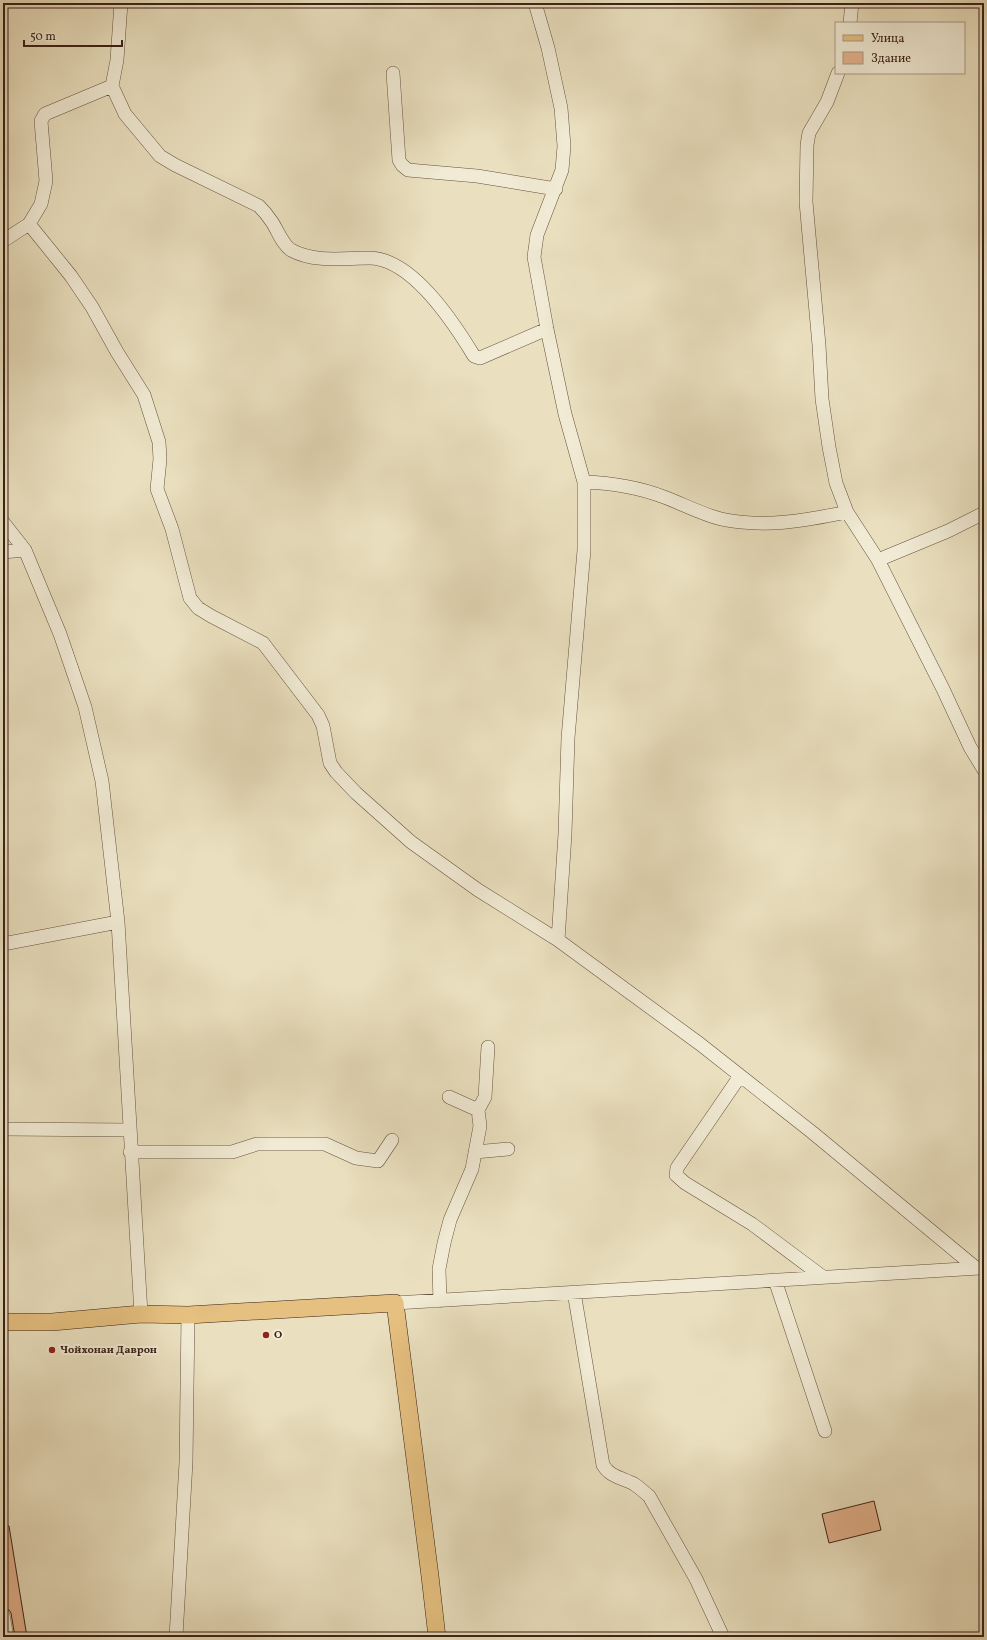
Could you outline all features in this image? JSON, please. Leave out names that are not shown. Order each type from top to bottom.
[{"type":"main road","points":[[3,1322],[52,1322],[141,1314],[188,1315],[395,1303],[430,1576],[436,1637]]},
{"type":"street","points":[[121,3],[117,60],[112,86],[125,114],[160,156],[258,206],[266,214],[290,249],[301,254],[329,260],[370,258],[384,259],[393,264],[418,282],[438,302],[458,328],[474,356],[480,358],[546,329]]},
{"type":"street","points":[[535,3],[548,48],[561,108],[564,146],[562,170],[556,189],[537,235],[534,257],[546,329],[565,414],[584,482],[584,550],[568,738],[565,834],[558,940]]},
{"type":"street","points":[[850,22],[852,3]]},
{"type":"street","points":[[393,73],[398,160],[408,170],[476,176],[556,189]]},
{"type":"street","points":[[838,74],[828,102],[809,133],[806,145],[806,202],[819,345],[822,399],[828,447],[836,482],[847,512],[878,560],[943,689],[970,747],[984,770]]},
{"type":"street","points":[[3,241],[29,224],[41,204],[46,181],[40,124],[42,117],[45,114],[112,86]]},
{"type":"street","points":[[29,224],[71,276],[92,307],[117,352],[144,395],[159,442],[160,459],[157,488],[172,529],[190,598],[198,608],[263,643],[318,715],[323,726],[330,763],[336,772],[356,793],[411,842],[478,890],[558,940],[700,1044],[980,1268]]},
{"type":"street","points":[[584,482],[614,484],[640,489],[719,518],[746,523],[775,524],[799,522],[847,512]]},
{"type":"street","points":[[878,560],[948,531],[984,513]]},
{"type":"street","points":[[3,522],[26,550],[60,634],[85,707],[102,781],[118,922],[130,1152],[141,1314]]},
{"type":"street","points":[[3,552],[26,550]]},
{"type":"street","points":[[3,944],[118,922]]},
{"type":"street","points":[[440,1301],[439,1269],[444,1243],[450,1220],[472,1169],[480,1126],[478,1110],[485,1097],[488,1047]]},
{"type":"street","points":[[740,1076],[677,1168],[676,1176],[752,1224],[823,1277]]},
{"type":"street","points":[[449,1097],[478,1110]]},
{"type":"street","points":[[3,1129],[129,1130]]},
{"type":"street","points":[[130,1152],[232,1152],[257,1144],[325,1144],[356,1158],[378,1161],[392,1140]]},
{"type":"street","points":[[475,1152],[508,1149]]},
{"type":"street","points":[[395,1303],[980,1268]]},
{"type":"street","points":[[775,1280],[825,1431]]},
{"type":"street","points":[[574,1292],[603,1464],[606,1470],[642,1489],[649,1496],[696,1579],[723,1637]]},
{"type":"street","points":[[176,1637],[186,1462],[188,1315]]},
{"type":"street","points":[[3,1615],[7,1637]]},
{"type":"building","points":[[874,1501],[881,1530],[829,1543],[822,1514]]},
{"type":"building","points":[[3,1526],[9,1526],[27,1637],[15,1637],[11,1613],[5,1607],[3,1595]]},
{"type":"place","name":"O","points":[[266,1335]]},
{"type":"place","name":"Чойхонаи Даврон","points":[[52,1350]]}]
